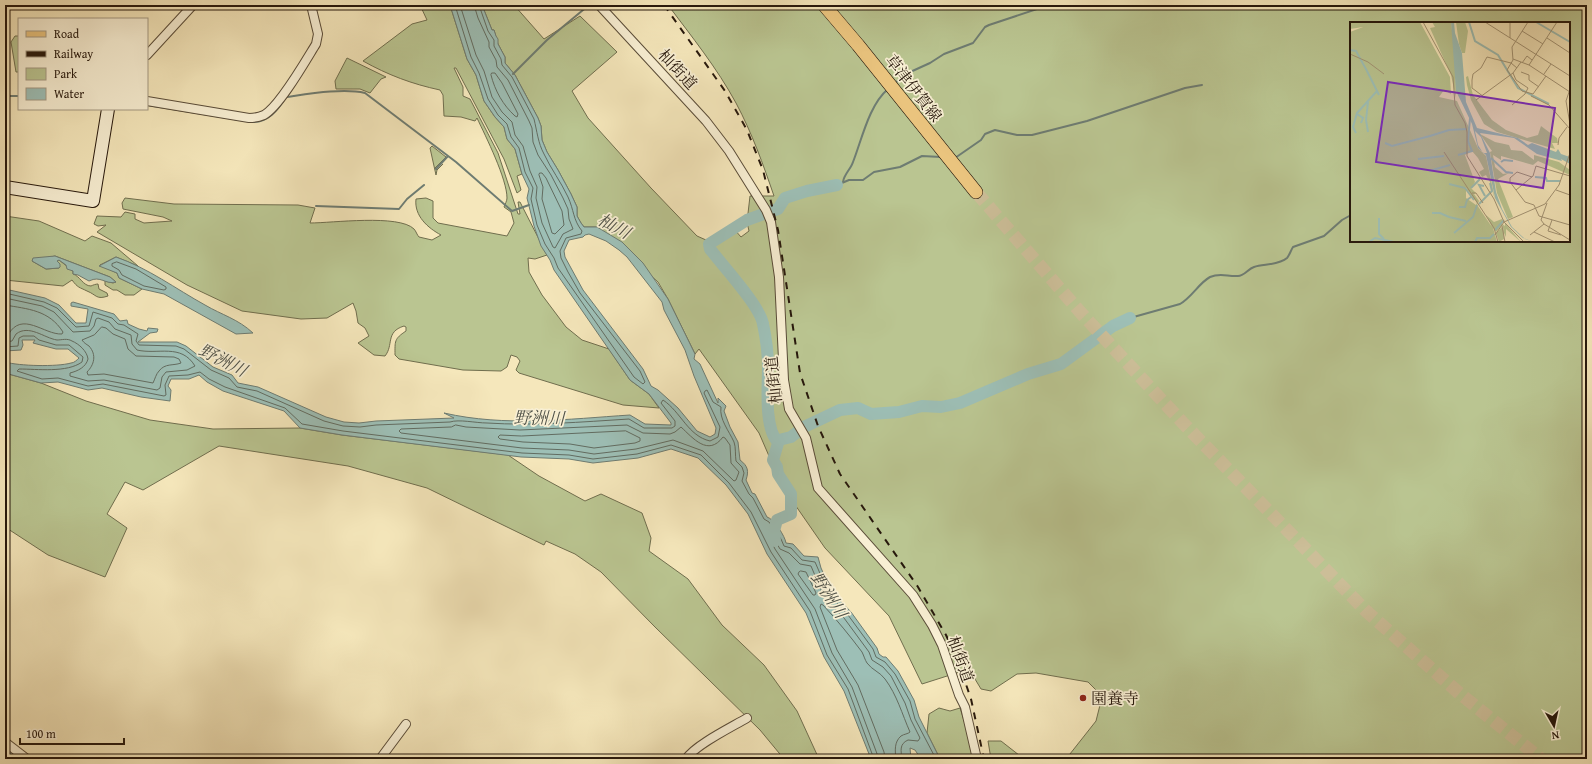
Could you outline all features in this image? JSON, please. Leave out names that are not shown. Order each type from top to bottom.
[{"type":"main road","name":"草津伊賀線","points":[[824,5],[976,192]]},
{"type":"street","points":[[148,54],[192,5]]},
{"type":"street","points":[[148,101],[249,118],[257,118],[264,115],[279,100],[316,44],[318,34],[311,5]]},
{"type":"street","name":"杣街道","points":[[599,5],[706,121],[729,151],[766,210],[771,222],[779,277],[784,380],[789,409],[806,438],[818,488],[913,595],[932,625],[942,645],[959,695],[965,707],[977,759]]},
{"type":"street","points":[[5,187],[93,200],[108,110]]},
{"type":"street","points":[[686,759],[689,754],[705,743],[747,718]]},
{"type":"street","points":[[380,759],[406,724]]},
{"type":"street","points":[[5,742],[27,759]]},
{"type":"green space","points":[[420,5],[450,5],[467,59],[476,75],[484,101],[504,127],[507,139],[515,149],[522,174],[517,176],[521,190],[517,193],[504,159],[456,68],[454,68],[463,87],[463,96],[470,99],[498,153],[518,214],[520,214],[518,202],[520,202],[547,255],[535,259],[528,258],[529,272],[542,295],[566,327],[582,340],[609,349],[630,380],[649,394],[659,408],[623,405],[519,373],[516,370],[520,361],[517,357],[511,355],[507,367],[501,371],[463,370],[399,359],[395,355],[395,343],[397,338],[406,331],[406,327],[404,326],[392,335],[388,352],[385,356],[374,355],[358,343],[369,336],[365,328],[358,323],[353,303],[327,318],[301,319],[242,311],[187,285],[97,232],[106,225],[98,226],[94,224],[97,216],[121,217],[125,212],[135,214],[135,219],[144,223],[172,221],[163,217],[123,209],[122,203],[125,198],[174,204],[298,205],[315,208],[310,223],[365,220],[395,222],[406,224],[414,229],[419,237],[432,240],[441,235],[431,229],[423,221],[417,211],[416,205],[416,199],[426,198],[433,201],[433,218],[438,223],[507,236],[514,223],[511,212],[504,207],[507,199],[504,180],[477,118],[475,121],[461,117],[444,116],[443,95],[440,90],[400,78],[363,61],[412,24],[427,20]]},
{"type":"green space","points":[[482,5],[514,5],[544,39],[580,16],[617,52],[572,91],[588,118],[651,188],[697,236],[715,244],[734,229],[741,237],[749,231],[747,222],[750,196],[774,196],[752,137],[729,90],[668,5],[1587,5],[1587,759],[1066,759],[1096,721],[1101,701],[1098,692],[1088,682],[1036,673],[1017,674],[991,691],[981,689],[969,669],[922,684],[889,616],[825,548],[782,486],[759,433],[699,349],[695,354],[658,282],[597,227],[584,227],[581,223],[577,216],[577,207],[571,194],[547,152],[542,140],[541,126],[538,118],[515,75],[505,63],[505,57],[498,44],[494,30],[492,30]]},
{"type":"green space","points":[[15,36],[18,36],[18,72],[16,72],[11,42]]},
{"type":"green space","points":[[347,58],[386,77],[381,79],[370,93],[360,89],[336,89],[335,81]]},
{"type":"green space","points":[[432,146],[446,157],[435,168],[437,170],[436,175],[430,148]]},
{"type":"green space","points":[[5,216],[39,221],[85,241],[92,236],[111,243],[138,266],[116,257],[100,265],[117,273],[119,278],[142,289],[134,295],[125,295],[105,285],[105,281],[113,283],[116,282],[110,277],[55,256],[32,261],[46,269],[59,268],[60,267],[56,261],[59,260],[88,286],[98,284],[99,289],[107,293],[108,296],[101,297],[90,293],[76,285],[72,280],[63,286],[5,280]]},
{"type":"green space","points":[[5,373],[41,383],[86,401],[150,420],[213,429],[300,428],[342,435],[508,455],[539,476],[585,501],[601,494],[642,513],[651,538],[649,551],[688,579],[722,625],[764,665],[797,711],[819,759],[784,759],[760,730],[601,572],[575,554],[546,541],[544,545],[427,488],[348,466],[219,446],[143,490],[125,482],[107,514],[127,528],[105,577],[48,555],[5,527]]},
{"type":"green space","points":[[939,708],[950,711],[960,708],[968,733],[973,759],[940,759],[927,733],[929,714]]},
{"type":"green space","points":[[988,741],[1001,741],[1024,759],[991,759]]},
{"type":"water","name":"野洲川","points":[[450,5],[482,5],[492,30],[494,30],[498,39],[498,44],[505,57],[505,63],[515,75],[538,118],[541,126],[542,140],[547,152],[571,194],[577,207],[577,216],[581,223],[584,227],[597,227],[622,242],[643,263],[668,299],[695,354],[694,359],[700,364],[718,403],[718,398],[726,406],[724,411],[738,442],[740,460],[745,464],[747,469],[746,480],[752,493],[755,494],[767,517],[770,518],[779,528],[786,543],[793,544],[804,556],[818,557],[821,568],[832,592],[851,612],[877,648],[879,654],[886,657],[898,671],[914,700],[919,717],[940,759],[921,759],[915,750],[910,748],[911,759],[871,759],[844,691],[824,657],[806,613],[767,554],[748,514],[726,485],[698,458],[671,449],[638,458],[593,463],[569,459],[521,457],[342,435],[300,428],[284,411],[223,391],[207,382],[199,375],[189,379],[171,379],[168,386],[171,390],[170,401],[141,397],[102,388],[88,390],[58,382],[41,383],[5,373],[5,362],[28,365],[57,365],[72,363],[79,358],[68,349],[56,349],[33,343],[35,340],[22,340],[23,345],[21,350],[5,351],[5,289],[45,298],[59,305],[76,323],[86,323],[88,309],[71,306],[71,303],[73,302],[114,314],[120,321],[127,320],[128,324],[139,329],[147,331],[148,328],[158,329],[157,332],[150,333],[138,342],[177,342],[186,346],[213,367],[232,375],[238,383],[258,387],[326,417],[344,422],[359,423],[454,418],[444,413],[490,420],[513,421],[560,420],[630,415],[645,424],[671,425],[649,394],[630,380],[554,270],[550,260],[541,246],[534,226],[527,198],[529,189],[522,174],[515,149],[507,139],[504,127],[484,101],[476,75],[467,59]],"holes":[[[589,234],[606,241],[627,257],[662,302],[664,310],[685,350],[694,376],[716,428],[715,434],[710,437],[697,431],[678,408],[658,390],[651,386],[643,369],[583,290],[565,257],[564,251],[569,240]]]},
{"type":"water","points":[[55,256],[110,277],[116,282],[112,283],[100,279],[93,279],[89,281],[73,274],[73,271],[67,269],[66,265],[59,260],[57,261],[60,264],[59,268],[46,269],[32,261],[33,258]]},
{"type":"water","points":[[116,257],[151,273],[205,305],[236,321],[253,333],[236,334],[164,294],[142,289],[119,278],[117,273],[99,266]]},
{"type":"waterway","points":[[513,74],[547,40],[589,5]]},
{"type":"waterway","points":[[895,83],[908,73],[930,63],[944,54],[973,43],[985,27],[1049,5]]},
{"type":"waterway","points":[[955,158],[981,140],[985,134],[995,130],[1017,135],[1032,135],[1087,121],[1185,88],[1202,85]]},
{"type":"waterway","points":[[843,182],[852,165],[871,113],[881,96],[888,89]]},
{"type":"waterway","points":[[251,122],[257,122],[272,115],[280,107],[286,97],[336,91],[365,93],[456,162],[512,211],[529,205]]},
{"type":"waterway","points":[[5,96],[18,96]]},
{"type":"waterway","points":[[148,105],[246,121]]},
{"type":"waterway","points":[[436,169],[448,156]]},
{"type":"waterway","points":[[837,185],[849,180],[863,180],[874,172],[900,167],[922,156],[941,157]]},
{"type":"waterway","points":[[316,206],[399,209],[407,199],[424,185]]},
{"type":"waterway","points":[[778,442],[774,436],[769,417],[767,395],[767,351],[763,324],[755,307],[710,249],[709,244],[747,220],[778,209],[785,198],[807,191],[837,185]]},
{"type":"waterway","points":[[1130,318],[1180,304],[1210,277],[1218,275],[1240,276],[1254,267],[1284,260],[1288,257],[1293,247],[1324,236],[1342,220],[1350,216]]},
{"type":"waterway","points":[[775,541],[774,531],[777,520],[791,514],[791,494],[778,474],[777,467],[773,460],[779,440],[791,437],[804,427],[840,410],[858,408],[871,414],[899,412],[922,406],[941,407],[960,403],[1028,374],[1061,364],[1113,326],[1130,318]]},
{"type":"waterway","points":[[5,752],[15,759]]},
{"type":"tunnel","points":[[976,192],[1081,313],[1183,423],[1366,611],[1459,693],[1541,759]]},
{"type":"railway","points":[[664,5],[725,91],[747,130],[763,170],[778,230],[800,373],[818,426],[840,474],[918,587],[946,635],[958,661],[971,699],[984,759]]},
{"type":"place","name":"園養寺","points":[[1083,698]]},
{"type":"water label","name":"杣川","points":[[614,226]]}]
